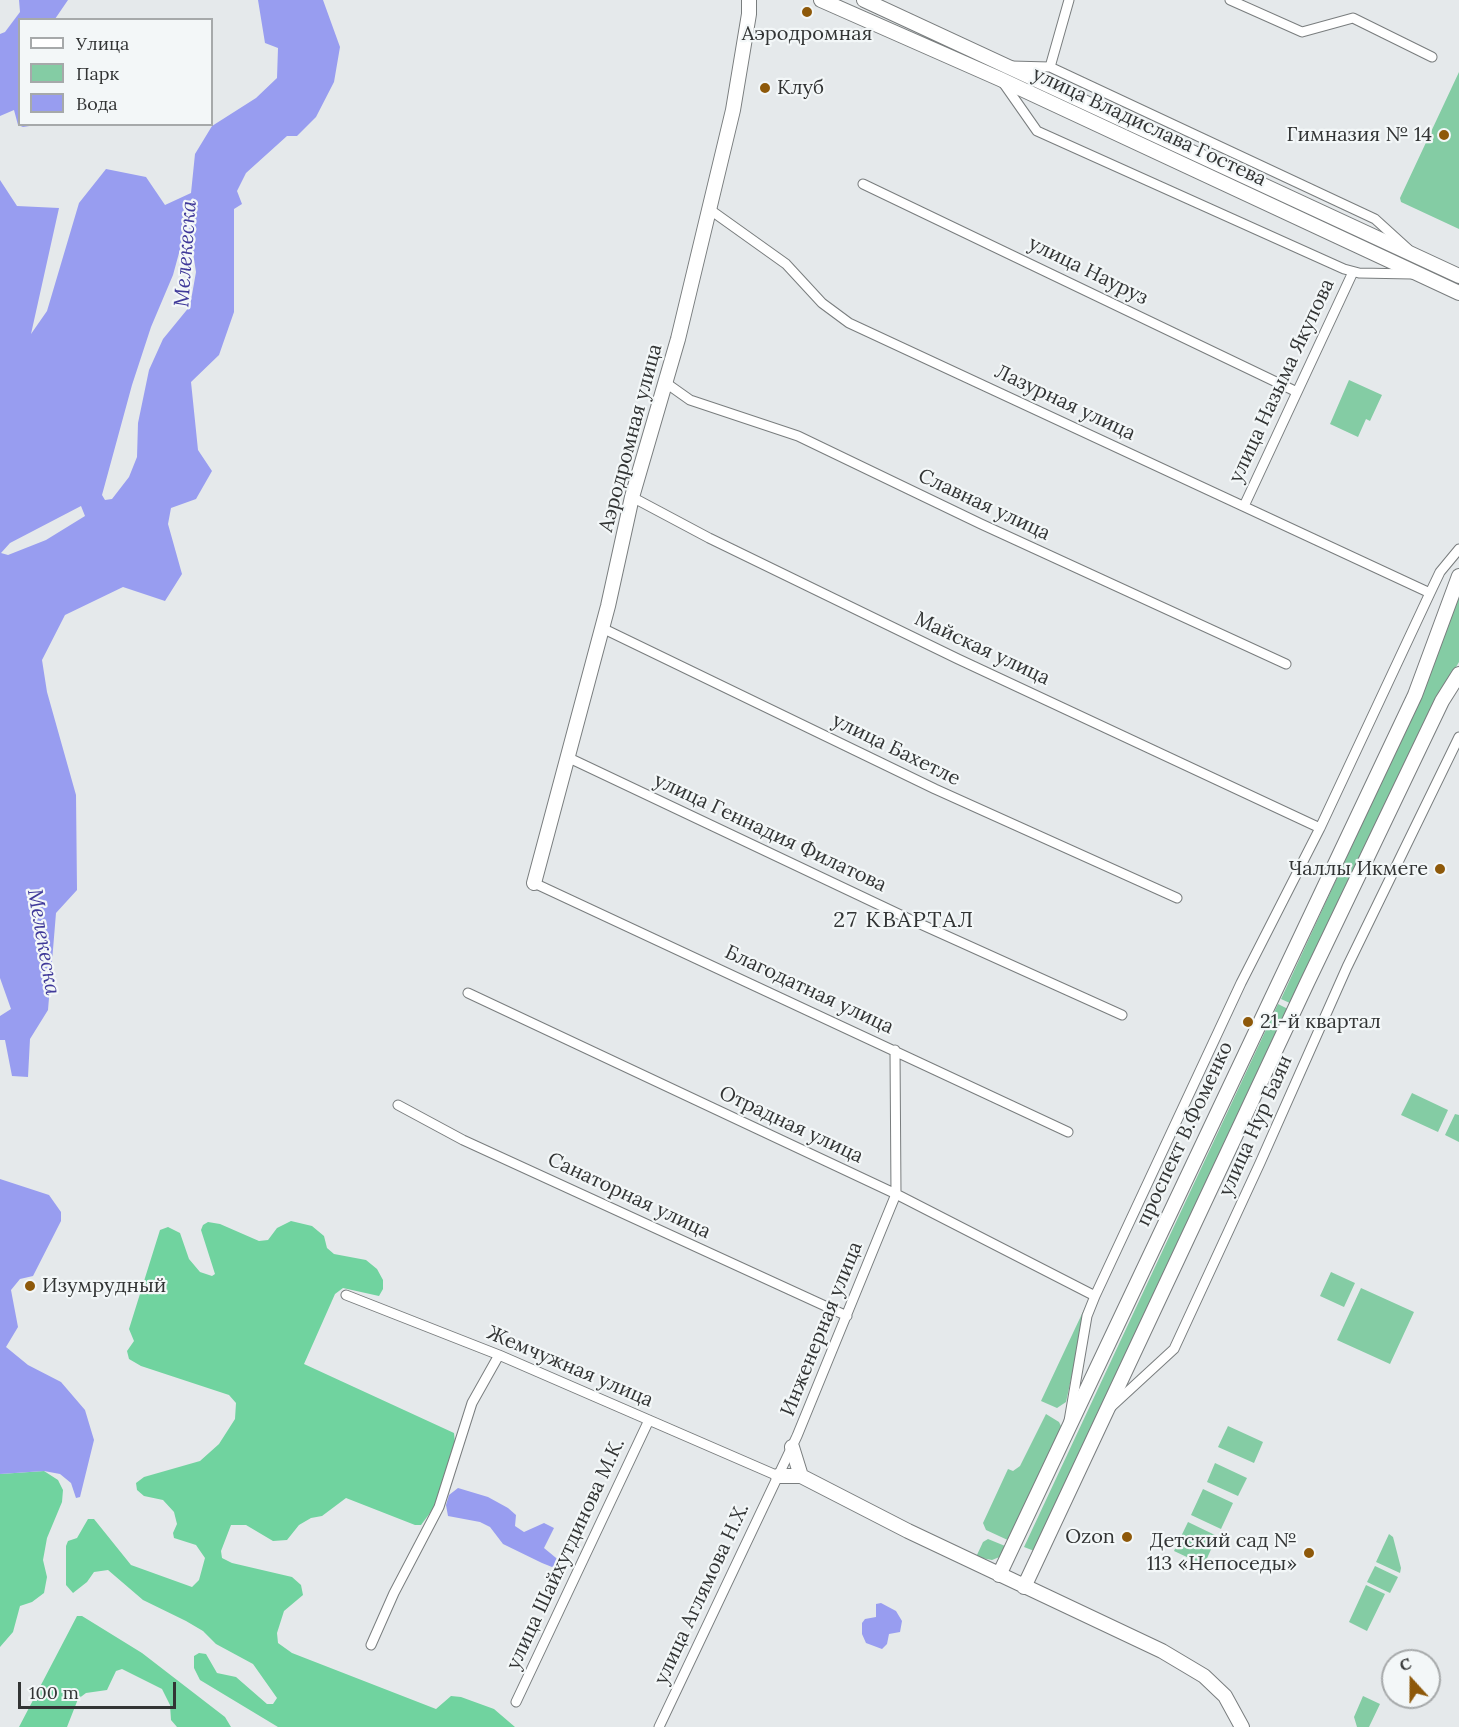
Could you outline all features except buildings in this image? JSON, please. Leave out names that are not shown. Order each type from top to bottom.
[{"type":"main road","name":"Аэродромная улица","points":[[534,883],[602,628],[632,497],[666,383],[733,110],[749,14],[748,0]]},
{"type":"main road","name":"улица Владислава Гостева","points":[[821,0],[1002,72],[1459,276]]},
{"type":"main road","name":"улица Владислава Гостева","points":[[864,0],[1002,72],[1459,293]]},
{"type":"main road","name":"проспект В.Фоменко","points":[[999,1575],[1270,997],[1415,695],[1459,576]]},
{"type":"main road","points":[[1024,1587],[1437,711],[1459,674]]},
{"type":"main road","points":[[792,1447],[801,1476]]},
{"type":"main road","points":[[778,1476],[801,1476],[999,1575],[1127,1633],[1204,1676],[1225,1696],[1242,1727]]},
{"type":"street","points":[[1050,67],[1070,0]]},
{"type":"street","points":[[1230,0],[1302,32],[1353,18],[1432,57]]},
{"type":"street","points":[[1418,274],[1353,272],[1037,131],[1002,72],[1050,67],[1375,219],[1419,258]]},
{"type":"street","name":"улица Науруз","points":[[863,184],[1297,392]]},
{"type":"street","name":"Лазурная улица","points":[[709,209],[786,264],[822,303],[849,323],[1430,592]]},
{"type":"street","name":"улица Назыма Якупова","points":[[1245,506],[1353,272]]},
{"type":"street","name":"Славная улица","points":[[666,383],[690,400],[798,436],[992,530],[1286,664]]},
{"type":"street","name":"Майская улица","points":[[632,497],[709,538],[946,653],[1320,828]]},
{"type":"street","points":[[1068,1430],[1087,1316],[1095,1296],[1241,983],[1320,828],[1430,592],[1440,572],[1459,549]]},
{"type":"street","name":"улица Бахетле","points":[[602,628],[935,789],[1177,898]]},
{"type":"street","name":"улица Нур Баян","points":[[1105,1413],[1174,1349],[1347,967],[1459,737]]},
{"type":"street","name":"улица Геннадия Филатова","points":[[567,757],[918,923],[1122,1015]]},
{"type":"street","name":"Благодатная улица","points":[[534,883],[1068,1132]]},
{"type":"street","name":"Отрадная улица","points":[[468,993],[897,1194],[1095,1296]]},
{"type":"street","points":[[895,1050],[897,1194]]},
{"type":"street","name":"Санаторная улица","points":[[398,1105],[463,1140],[847,1316]]},
{"type":"street","name":"Инженерная улица","points":[[778,1476],[897,1194]]},
{"type":"street","name":"Жемчужная улица","points":[[346,1295],[499,1355],[778,1476]]},
{"type":"street","points":[[371,1645],[394,1593],[439,1508],[472,1403],[499,1355]]},
{"type":"street","name":"улица Шайхутдинова М.К.","points":[[516,1702],[649,1420]]},
{"type":"street","name":"улица Аглямова Н.Х.","points":[[659,1727],[778,1476]]},
{"type":"green space","name":"Гимназия № 14","points":[[1459,72],[1459,229],[1401,202],[1400,198]]},
{"type":"green space","points":[[1349,380],[1382,395],[1370,421],[1366,419],[1358,437],[1330,424]]},
{"type":"green space","points":[[1459,591],[1459,662],[1438,697],[1292,1004],[1281,999],[1424,690]]},
{"type":"green space","points":[[1278,1004],[1290,1010],[1037,1552],[1024,1547]]},
{"type":"green space","points":[[1412,1093],[1448,1110],[1438,1132],[1401,1115]]},
{"type":"green space","points":[[1455,1114],[1459,1115],[1459,1142],[1445,1135]]},
{"type":"green space","points":[[291,1221],[312,1226],[324,1236],[327,1248],[334,1254],[366,1260],[377,1269],[383,1280],[383,1289],[379,1296],[343,1288],[335,1294],[304,1364],[454,1433],[455,1443],[436,1505],[421,1525],[415,1525],[346,1498],[322,1516],[311,1518],[299,1525],[287,1540],[273,1541],[246,1525],[231,1525],[221,1551],[222,1558],[232,1563],[292,1577],[301,1585],[303,1595],[284,1611],[277,1633],[278,1643],[292,1653],[436,1709],[451,1696],[461,1697],[494,1709],[515,1727],[278,1727],[200,1680],[194,1668],[194,1656],[199,1653],[206,1654],[217,1673],[236,1677],[267,1704],[273,1704],[277,1698],[253,1664],[216,1644],[203,1631],[186,1621],[143,1600],[108,1570],[94,1572],[87,1582],[73,1593],[66,1585],[66,1546],[68,1541],[77,1538],[88,1519],[94,1519],[131,1565],[192,1587],[199,1580],[205,1558],[196,1545],[174,1538],[173,1533],[177,1524],[174,1512],[163,1500],[144,1496],[137,1490],[136,1483],[144,1477],[200,1461],[219,1444],[235,1419],[236,1403],[229,1395],[141,1366],[129,1359],[127,1351],[134,1341],[129,1329],[160,1230],[168,1227],[180,1233],[189,1259],[200,1272],[212,1276],[215,1274],[201,1230],[203,1225],[208,1222],[220,1224],[259,1241],[268,1240],[277,1228]]},
{"type":"green space","points":[[1331,1272],[1355,1283],[1344,1307],[1320,1296]]},
{"type":"green space","points":[[1361,1288],[1414,1312],[1390,1364],[1337,1340]]},
{"type":"green space","points":[[1088,1301],[1066,1402],[1057,1408],[1041,1401]]},
{"type":"green space","points":[[1046,1414],[1059,1422],[1062,1428],[1012,1542],[986,1530],[983,1523],[1008,1469],[1013,1471],[1020,1466]]},
{"type":"green space","points":[[1228,1426],[1263,1442],[1254,1463],[1218,1447]]},
{"type":"green space","points":[[1215,1463],[1247,1478],[1238,1496],[1207,1482]]},
{"type":"green space","points":[[44,1471],[58,1480],[63,1490],[62,1502],[47,1538],[43,1560],[47,1577],[44,1593],[32,1602],[20,1606],[13,1632],[0,1647],[0,1474]]},
{"type":"green space","points":[[1203,1489],[1233,1503],[1221,1529],[1191,1515]]},
{"type":"green space","points":[[1188,1522],[1217,1536],[1204,1565],[1174,1551]]},
{"type":"green space","points":[[1389,1534],[1393,1537],[1401,1568],[1400,1573],[1376,1562]]},
{"type":"green space","points":[[988,1539],[1010,1548],[1002,1556],[992,1560],[976,1557],[983,1542]]},
{"type":"green space","points":[[1375,1566],[1398,1577],[1390,1593],[1367,1582]]},
{"type":"green space","points":[[1366,1585],[1385,1594],[1367,1631],[1349,1622]]},
{"type":"green space","points":[[77,1616],[82,1616],[142,1653],[225,1717],[231,1727],[177,1727],[171,1720],[170,1705],[162,1689],[122,1669],[116,1671],[107,1690],[86,1693],[78,1699],[67,1727],[19,1727]]},
{"type":"green space","points":[[1363,1696],[1380,1704],[1369,1727],[1357,1727],[1354,1717]]},
{"type":"water","points":[[19,0],[68,0],[56,18],[18,18],[18,125],[14,110],[0,116],[0,34],[5,32],[20,12]]},
{"type":"water","name":"Мелекеска","points":[[258,0],[323,0],[340,47],[334,82],[316,117],[297,136],[287,136],[246,173],[237,191],[242,204],[234,209],[234,312],[219,355],[191,382],[198,450],[212,471],[196,499],[171,508],[168,524],[182,574],[165,601],[123,587],[65,615],[42,660],[47,692],[76,795],[77,890],[56,913],[48,1010],[30,1039],[28,1077],[12,1076],[5,1040],[0,1040],[0,1016],[11,1009],[0,978],[0,180],[17,206],[59,208],[31,334],[47,311],[79,203],[106,169],[146,177],[165,205],[191,193],[195,154],[212,126],[256,98],[277,78],[278,48],[265,43]],"holes":[[[188,220],[196,272],[190,306],[163,339],[149,370],[138,423],[137,457],[129,477],[112,499],[105,500],[102,495],[132,385],[151,327],[173,275]],[[81,506],[85,516],[46,540],[8,555],[1,553],[10,543]]]},
{"type":"water","points":[[0,1179],[49,1195],[61,1212],[61,1221],[33,1276],[20,1279],[11,1290],[18,1327],[6,1347],[28,1365],[61,1382],[85,1410],[94,1440],[80,1497],[76,1498],[71,1483],[60,1474],[44,1471],[0,1474]]},
{"type":"water","points":[[458,1488],[488,1497],[508,1508],[516,1515],[515,1526],[524,1532],[544,1523],[554,1528],[544,1548],[561,1562],[552,1567],[542,1563],[503,1544],[490,1527],[480,1522],[448,1516],[446,1505],[449,1495]]},
{"type":"water","points":[[881,1603],[896,1611],[902,1621],[900,1632],[889,1634],[887,1644],[882,1649],[866,1643],[862,1634],[862,1623],[865,1619],[876,1617],[876,1604]]},
{"type":"place","name":"Аэродромная","points":[[807,12]]},
{"type":"place","name":"Клуб","points":[[765,88]]},
{"type":"place","name":"Гимназия № 14","points":[[1444,135]]},
{"type":"place","name":"Чаллы Икмеге","points":[[1440,869]]},
{"type":"place","name":"21-й квартал","points":[[1248,1022]]},
{"type":"place","name":"Изумрудный","points":[[30,1286]]},
{"type":"place","name":"Ozon","points":[[1127,1537]]},
{"type":"place","name":"Детский сад № 113 «Непоседы»","points":[[1309,1553]]},
{"type":"district","name":"27 КВАРТАЛ","points":[[904,921]]}]
